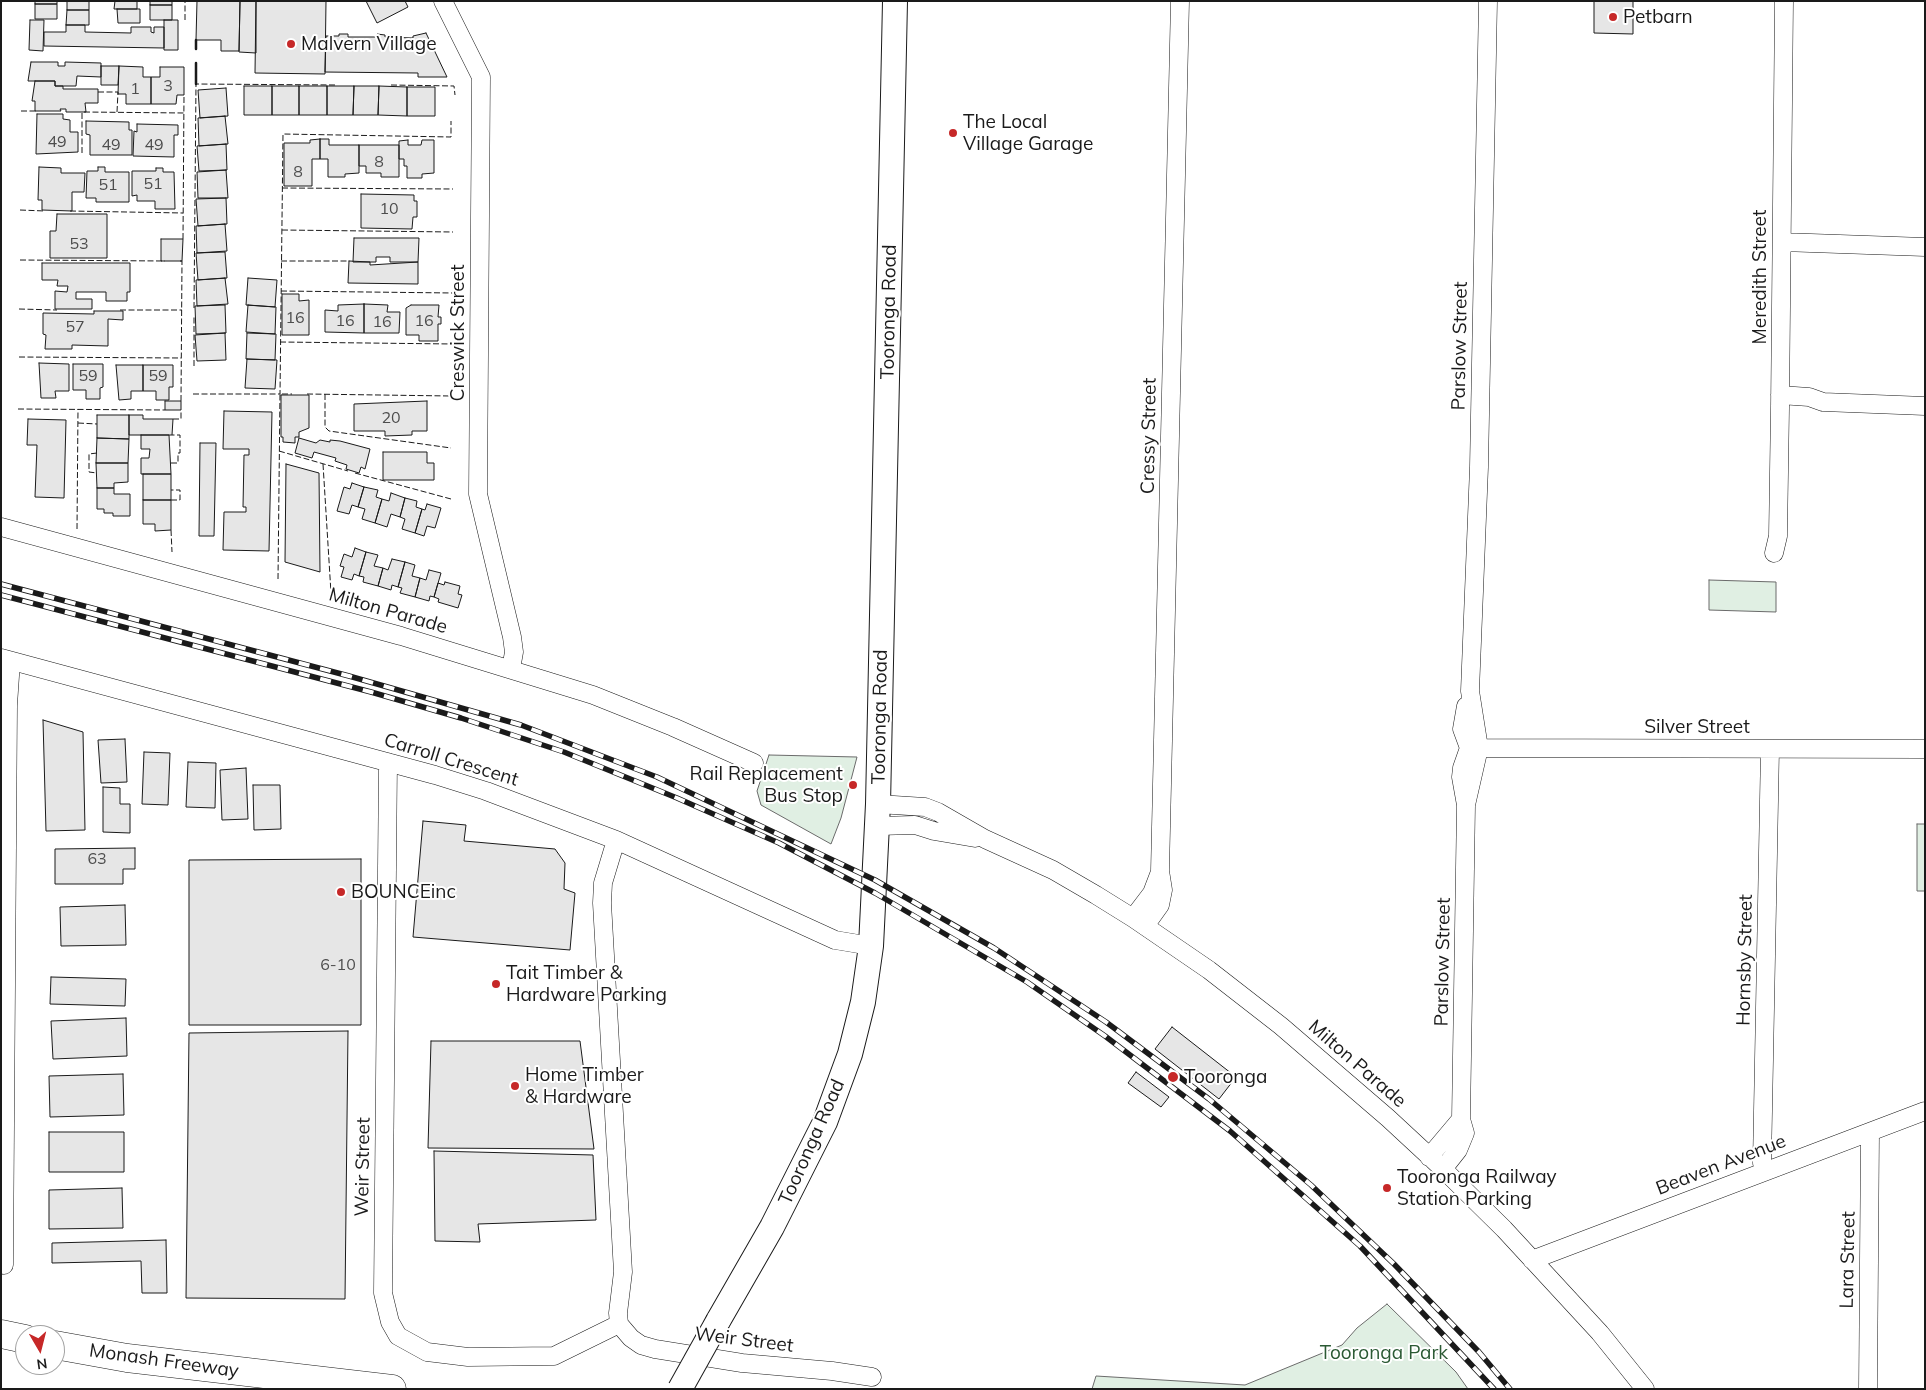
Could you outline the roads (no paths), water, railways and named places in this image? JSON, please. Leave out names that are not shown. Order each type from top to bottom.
[{"type":"highway","points":[[1,1334],[15,1337]]},
{"type":"highway","name":"Monash Freeway","points":[[65,1347],[146,1360],[392,1389]]},
{"type":"main road","name":"Tooronga Road","points":[[680,1389],[772,1227],[825,1122],[850,1054],[863,1002],[872,946],[877,815],[895,1]]},
{"type":"street","name":"Creswick Street","points":[[443,1],[481,77],[478,494],[512,638],[514,652],[510,669]]},
{"type":"street","name":"Cressy Street","points":[[1139,922],[1162,900],[1163,890],[1160,871],[1180,1]]},
{"type":"street","name":"Parslow Street","points":[[1443,1169],[1463,1140],[1465,1133],[1461,1119],[1466,805],[1474,748],[1470,691],[1479,467],[1488,1]]},
{"type":"street","name":"Meredith Street","points":[[1774,553],[1778,536],[1784,1]]},
{"type":"street","points":[[1782,242],[1925,247]]},
{"type":"street","points":[[1780,401],[1809,397],[1823,402],[1925,406]]},
{"type":"street","name":"Milton Parade","points":[[1,527],[402,636],[593,694],[754,763]]},
{"type":"street","points":[[4,1265],[8,715],[6,660]]},
{"type":"street","name":"Carroll Crescent","points":[[6,660],[388,762],[486,792],[616,840],[824,936],[835,940],[872,946]]},
{"type":"street","name":"Silver Street","points":[[1474,748],[1925,749]]},
{"type":"street","name":"Hornsby Street","points":[[1765,1171],[1762,1163],[1770,749]]},
{"type":"street","name":"Weir Street","points":[[388,762],[384,1306],[398,1336],[427,1352],[453,1356],[543,1357],[564,1352],[620,1324],[631,1338],[641,1346],[742,1363],[832,1371],[872,1378]]},
{"type":"street","name":"Milton Parade","points":[[877,815],[934,831],[985,839],[1053,870],[1139,922],[1209,970],[1281,1026],[1388,1118],[1443,1169],[1504,1229],[1600,1333],[1645,1389]]},
{"type":"street","points":[[616,840],[603,883],[602,903],[623,1272],[618,1313],[620,1324]]},
{"type":"street","name":"Beaven Avenue","points":[[1532,1260],[1925,1111]]},
{"type":"street","points":[[1429,1157],[1461,1119]]},
{"type":"street","name":"Lara Street","points":[[1868,1389],[1870,1132]]},
{"type":"railway","points":[[1,584],[349,676],[521,725],[657,777],[875,880],[994,948],[1106,1022],[1209,1099],[1311,1185],[1394,1264],[1479,1352],[1510,1389]]},
{"type":"railway","points":[[1,595],[371,692],[461,718],[564,752],[677,798],[779,843],[875,893],[1027,982],[1105,1036],[1230,1131],[1360,1246],[1494,1389]]},
{"type":"place","name":"Petbarn","points":[[1613,17]]},
{"type":"place","name":"Malvern Village","points":[[291,44]]},
{"type":"place","name":"The Local Village Garage","points":[[953,133]]},
{"type":"place","name":"Rail Replacement Bus Stop","points":[[853,785]]},
{"type":"place","name":"BOUNCEinc","points":[[341,892]]},
{"type":"place","name":"Tait Timber & Hardware Parking","points":[[496,984]]},
{"type":"place","name":"Tooronga","points":[[1173,1077]]},
{"type":"place","name":"Home Timber & Hardware","points":[[515,1086]]},
{"type":"place","name":"Tooronga Railway Station Parking","points":[[1387,1188]]},
{"type":"park label","name":"Tooronga Park","points":[[1384,1353]]}]
